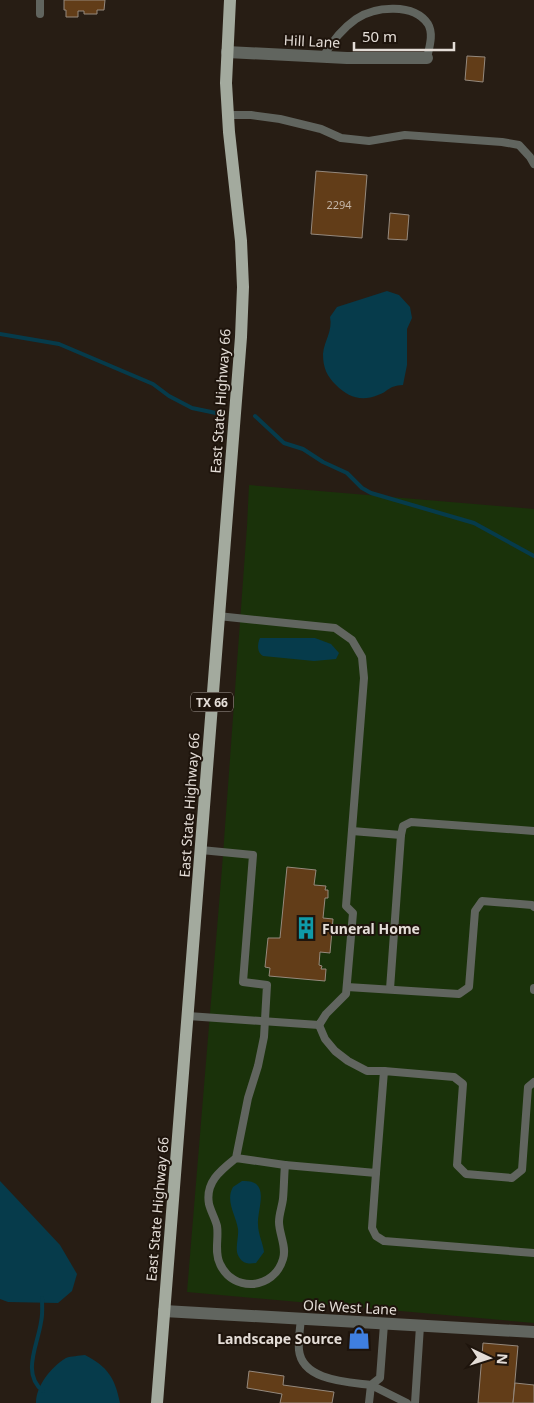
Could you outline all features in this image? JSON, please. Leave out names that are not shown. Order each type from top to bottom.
[{"type":"main road","name":"East State Highway 66","points":[[157,1403],[241,337],[241,241],[228,115],[226,52],[230,0]]},
{"type":"street","name":"Hill Lane","points":[[226,52],[324,57],[427,58]]},
{"type":"street","name":"Ole West Lane","points":[[164,1311],[534,1332]]},
{"type":"lane","points":[[40,0],[40,14]]},
{"type":"lane","points":[[324,57],[339,36],[357,18],[378,10],[398,9],[415,13],[428,24],[431,34],[427,58]]},
{"type":"lane","points":[[228,115],[251,115],[280,119],[321,129],[341,138],[369,141],[405,136],[502,142],[519,146],[534,164]]},
{"type":"lane","points":[[218,616],[334,628],[352,640],[362,657],[364,678],[346,906],[353,912],[347,987],[346,994],[326,1014],[319,1025]]},
{"type":"lane","points":[[390,989],[403,826],[411,822],[534,831]]},
{"type":"lane","points":[[352,831],[401,835]]},
{"type":"lane","points":[[201,850],[253,855],[243,982],[267,985],[264,1037],[258,1066],[248,1098],[236,1158],[214,1177],[209,1189],[210,1204],[216,1220],[219,1262],[226,1274],[234,1280],[252,1284],[260,1283],[270,1279],[279,1270],[284,1257],[279,1219],[285,1165]]},
{"type":"lane","points":[[347,987],[459,994],[469,987],[475,910],[482,901],[532,905],[534,907]]},
{"type":"lane","points":[[188,1016],[319,1025]]},
{"type":"lane","points":[[319,1025],[325,1039],[335,1051],[348,1061],[367,1071],[454,1077],[462,1084],[457,1165],[466,1174],[512,1178],[522,1170],[528,1087],[534,1082]]},
{"type":"lane","points":[[384,1071],[372,1228],[376,1236],[384,1242],[534,1253]]},
{"type":"lane","points":[[236,1158],[285,1165],[376,1173]]},
{"type":"lane","points":[[301,1319],[299,1351],[303,1362],[322,1377],[371,1385],[407,1403]]},
{"type":"lane","points":[[369,1403],[371,1385],[380,1378],[384,1324]]},
{"type":"lane","points":[[415,1403],[420,1326]]},
{"type":"green space","points":[[249,485],[534,509],[534,1323],[187,1292],[222,868]]},
{"type":"water","points":[[387,291],[399,295],[410,307],[412,318],[407,329],[407,365],[403,385],[394,386],[372,397],[355,397],[345,393],[336,385],[325,368],[323,354],[331,322],[330,317],[337,307]]},
{"type":"water","points":[[260,638],[315,638],[331,644],[339,653],[336,659],[314,661],[263,656],[258,648]]},
{"type":"water","points":[[0,1181],[60,1245],[77,1274],[72,1291],[58,1303],[8,1302],[0,1299]]},
{"type":"water","points":[[242,1181],[257,1185],[260,1190],[258,1228],[264,1252],[256,1263],[242,1261],[237,1251],[238,1229],[230,1198],[233,1187]]},
{"type":"water","points":[[85,1355],[93,1359],[109,1374],[116,1387],[120,1403],[36,1403],[45,1377],[55,1366],[66,1358]]},
{"type":"building","points":[[64,0],[105,0],[104,10],[97,10],[97,14],[84,14],[84,11],[78,11],[78,17],[66,17]]},
{"type":"building","points":[[467,56],[485,57],[483,82],[465,80]]},
{"type":"building","points":[[316,171],[367,175],[362,238],[311,234]]},
{"type":"building","points":[[390,213],[409,215],[407,240],[388,239]]},
{"type":"building","name":"Funeral Home","points":[[287,867],[316,870],[314,885],[326,886],[325,890],[328,890],[328,898],[325,898],[323,918],[333,919],[330,953],[320,952],[319,965],[322,966],[321,969],[326,969],[325,981],[269,976],[270,968],[265,967],[268,938],[280,938]]},
{"type":"building","points":[[483,1343],[518,1346],[513,1403],[478,1403]]},
{"type":"building","points":[[249,1371],[284,1376],[283,1385],[334,1392],[332,1403],[280,1403],[282,1394],[247,1388]]},
{"type":"building","points":[[515,1383],[534,1385],[534,1403],[513,1403]]},
{"type":"waterway","points":[[0,334],[59,344],[153,384],[169,396],[192,408],[216,413]]},
{"type":"waterway","points":[[255,416],[284,443],[303,449],[323,462],[347,473],[362,488],[371,493],[474,523],[534,556]]},
{"type":"waterway","points":[[42,1298],[42,1319],[32,1367],[36,1384],[43,1391]]},
{"type":"place","name":"Funeral Home","points":[[306,928]]},
{"type":"place","name":"Landscape Source","points":[[359,1338]]}]
